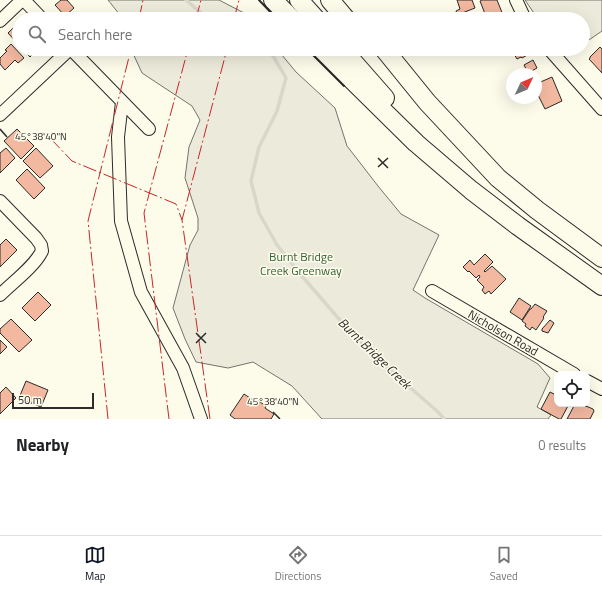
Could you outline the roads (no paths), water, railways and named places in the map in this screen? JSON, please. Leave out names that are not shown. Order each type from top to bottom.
[{"type":"highway","points":[[273,0],[285,12]]},
{"type":"highway","points":[[299,0],[310,12]]},
{"type":"highway","points":[[330,0],[340,12]]},
{"type":"highway","points":[[346,0],[355,12]]},
{"type":"highway","points":[[328,56],[416,143],[471,190],[602,286]]},
{"type":"highway","points":[[348,56],[433,149],[468,182],[576,267]]},
{"type":"highway","points":[[378,56],[424,108],[498,178],[537,210],[602,258]]},
{"type":"highway","points":[[390,56],[427,102],[479,159]]},
{"type":"street","points":[[0,21],[23,0],[35,12]]},
{"type":"street","points":[[516,0],[522,12]]},
{"type":"street","points":[[0,115],[63,56]]},
{"type":"street","points":[[77,56],[149,129]]},
{"type":"street","points":[[555,56],[602,109]]},
{"type":"street","points":[[122,102],[118,137],[121,221],[141,292],[183,368],[201,419]]},
{"type":"street","points":[[0,201],[36,238],[41,245],[42,251],[33,264],[0,295]]},
{"type":"street","name":"Nicholson Road","points":[[432,291],[568,371]]},
{"type":"street","points":[[590,383],[602,389]]},
{"type":"waterway","name":"Burnt Bridge Creek","points":[[186,0],[200,12]]},
{"type":"waterway","name":"Burnt Bridge Creek","points":[[273,56],[286,78],[277,111],[259,147],[251,181],[259,213],[277,245],[352,334],[444,419]]},
{"type":"park label","name":"Burnt Bridge Creek Greenway","points":[[301,264]]}]
